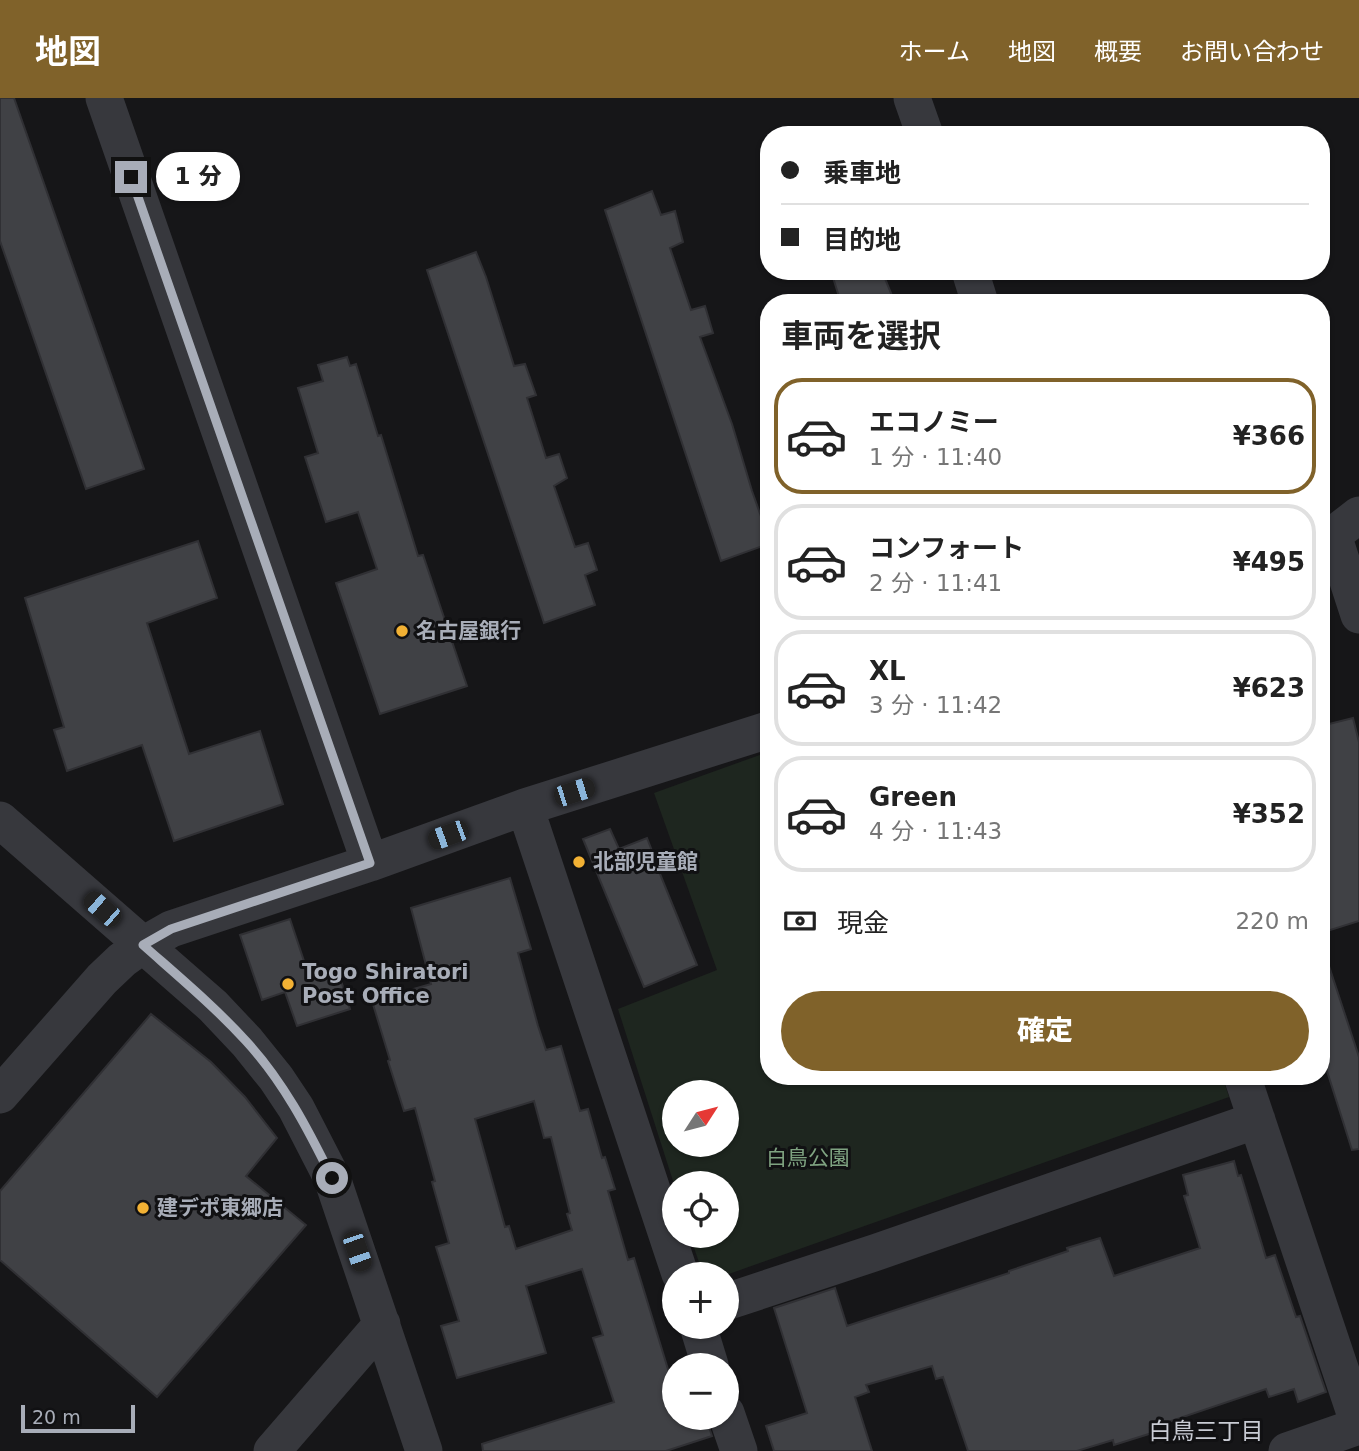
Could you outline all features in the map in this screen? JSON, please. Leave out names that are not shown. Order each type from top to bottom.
[{"type":"street","points":[[104,98],[370,863]]},
{"type":"street","points":[[912,98],[922,126]]},
{"type":"street","points":[[1338,530],[1359,615]]},
{"type":"street","points":[[0,1095],[102,979],[122,960],[171,929],[370,863],[526,807],[760,733]]},
{"type":"street","points":[[526,807],[676,1262]]},
{"type":"street","points":[[0,820],[213,1006],[276,1078],[296,1108],[332,1178],[424,1451]]},
{"type":"street","points":[[1245,1085],[1359,1425],[1287,1451]]},
{"type":"street","points":[[739,1298],[1257,1120]]},
{"type":"street","points":[[272,1451],[382,1324]]},
{"type":"street","points":[[732,1430],[739,1451]]},
{"type":"green space","name":"白鳥公園","points":[[760,755],[760,1085],[1225,1085],[1229,1097],[739,1270],[739,1262],[699,1262],[694,1248],[739,1248],[739,1171],[670,1171],[665,1157],[739,1157],[739,1080],[662,1080],[662,1146],[618,1009],[717,970],[654,793]]},
{"type":"building","points":[[0,98],[14,98],[144,469],[86,489],[0,241]]},
{"type":"building","points":[[652,191],[661,215],[675,211],[683,242],[670,248],[691,310],[705,306],[713,333],[700,337],[732,424],[760,514],[760,547],[721,561],[605,210]]},
{"type":"building","points":[[476,252],[514,366],[525,364],[536,395],[527,398],[546,458],[559,454],[567,478],[554,486],[575,547],[588,543],[597,570],[585,575],[595,605],[544,623],[427,270]]},
{"type":"building","points":[[834,280],[886,280],[891,294],[838,294]]},
{"type":"building","points":[[347,357],[350,366],[356,364],[418,556],[423,555],[467,686],[380,714],[336,583],[377,569],[358,512],[326,522],[305,457],[318,453],[298,388],[323,381],[318,365]]},
{"type":"building","points":[[198,541],[217,598],[147,623],[189,754],[260,731],[283,804],[174,841],[142,745],[67,771],[54,730],[64,727],[25,598]]},
{"type":"building","points":[[1353,718],[1359,742],[1359,921],[1330,930],[1330,724]]},
{"type":"building","points":[[610,829],[619,849],[647,838],[697,965],[644,987],[583,839]]},
{"type":"building","points":[[510,878],[531,949],[518,953],[538,1026],[546,1050],[561,1046],[580,1111],[588,1109],[602,1158],[605,1157],[615,1189],[608,1191],[628,1260],[634,1258],[663,1353],[662,1430],[710,1430],[712,1436],[666,1451],[483,1451],[482,1444],[614,1402],[593,1338],[603,1335],[582,1269],[526,1286],[546,1353],[457,1378],[441,1326],[459,1321],[436,1247],[449,1243],[415,1108],[404,1111],[372,1001],[431,984],[411,908]],"holes":[[[534,1101],[544,1138],[551,1137],[572,1230],[516,1249],[509,1226],[505,1227],[475,1119]]]},
{"type":"building","points":[[290,919],[309,976],[337,968],[350,1009],[297,1026],[285,992],[262,1000],[240,935]]},
{"type":"building","points":[[1330,969],[1359,1057],[1359,1149],[1352,1150],[1330,1080]]},
{"type":"building","name":"建デポ東郷店","points":[[151,1014],[211,1062],[245,1097],[277,1138],[246,1176],[306,1225],[157,1397],[0,1260],[0,1191]]},
{"type":"building","points":[[1234,1161],[1238,1176],[1241,1175],[1266,1258],[1275,1255],[1296,1317],[1300,1316],[1326,1392],[1298,1402],[1294,1389],[1269,1397],[1266,1389],[1150,1428],[1152,1433],[1114,1445],[1113,1440],[1077,1451],[968,1451],[943,1377],[936,1379],[932,1366],[866,1385],[869,1392],[855,1397],[872,1451],[774,1451],[766,1426],[807,1413],[774,1308],[835,1288],[847,1326],[1009,1273],[1068,1251],[1067,1248],[1100,1238],[1114,1276],[1200,1248],[1184,1196],[1188,1195],[1183,1175]]},
{"type":"place","name":"名古屋銀行","points":[[402,631]]},
{"type":"place","name":"北部児童館","points":[[579,862]]},
{"type":"place","name":"Togo Shiratori Post Office","points":[[288,984]]},
{"type":"place","name":"建デポ東郷店","points":[[143,1208]]},
{"type":"district","name":"白鳥三丁目","points":[[1206,1431]]},
{"type":"route","points":[[131,177],[370,863],[171,929],[143,945],[213,1006],[247,1042],[296,1108],[332,1178]]}]
